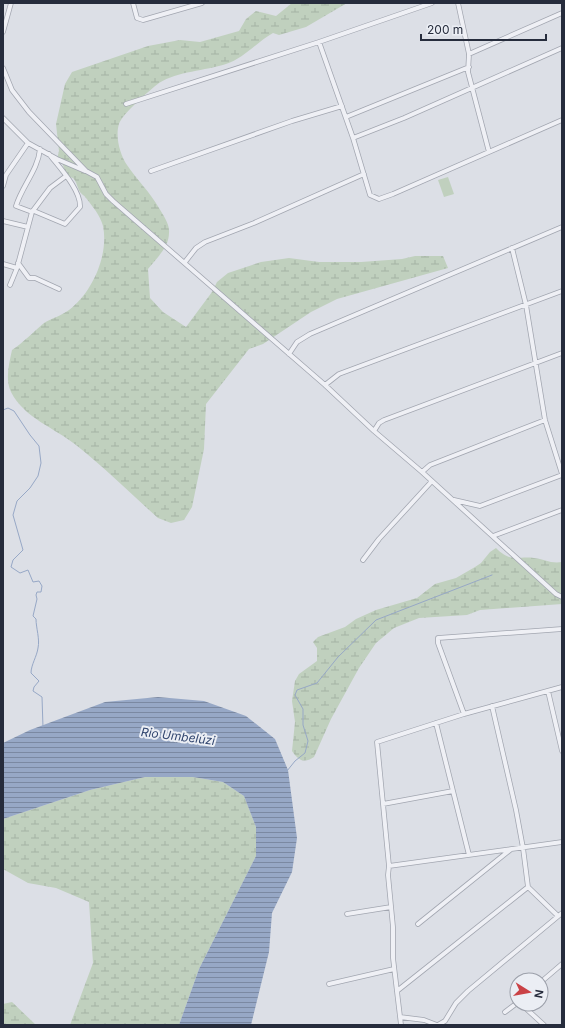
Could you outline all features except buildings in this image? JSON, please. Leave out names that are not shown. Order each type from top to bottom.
[{"type":"street","points":[[3,32],[4,20],[10,3]]},
{"type":"street","points":[[133,3],[137,18],[143,20],[202,3]]},
{"type":"street","points":[[126,104],[319,42],[432,3]]},
{"type":"street","points":[[458,3],[469,54],[468,72],[489,152]]},
{"type":"street","points":[[469,54],[562,13]]},
{"type":"street","points":[[319,42],[346,117],[370,195],[382,198],[562,120]]},
{"type":"street","points":[[353,138],[404,118],[562,48]]},
{"type":"street","points":[[346,117],[469,67]]},
{"type":"street","points":[[3,68],[12,90],[29,112],[86,171]]},
{"type":"street","points":[[151,170],[292,121],[342,106]]},
{"type":"street","points":[[3,118],[28,143],[78,169],[98,177],[106,194],[186,262],[325,385],[374,431],[422,472],[556,594],[562,597]]},
{"type":"street","points":[[3,186],[4,174],[28,143]]},
{"type":"street","points":[[40,149],[35,167],[20,194],[16,206],[65,224],[79,210],[80,202],[66,176],[49,154]]},
{"type":"street","points":[[186,262],[196,248],[205,242],[254,223],[364,174]]},
{"type":"street","points":[[10,285],[18,266],[33,211],[50,188],[66,176]]},
{"type":"street","points":[[3,221],[28,227]]},
{"type":"street","points":[[289,354],[297,342],[310,334],[562,227]]},
{"type":"street","points":[[451,499],[480,506],[562,475],[545,420],[526,305],[512,248]]},
{"type":"street","points":[[3,264],[18,266],[29,278],[35,278],[59,289]]},
{"type":"street","points":[[325,385],[339,374],[562,291]]},
{"type":"street","points":[[374,431],[379,423],[384,420],[562,353]]},
{"type":"street","points":[[422,472],[430,465],[545,420]]},
{"type":"street","points":[[363,560],[379,539],[432,481]]},
{"type":"street","points":[[493,536],[562,510]]},
{"type":"street","points":[[464,714],[438,643],[438,638],[562,629]]},
{"type":"street","points":[[400,1025],[394,969],[388,875],[389,866],[377,742],[464,714],[562,687]]},
{"type":"street","points":[[548,691],[562,751]]},
{"type":"street","points":[[492,706],[523,848],[528,887],[558,916]]},
{"type":"street","points":[[436,724],[469,855]]},
{"type":"street","points":[[383,804],[453,791]]},
{"type":"street","points":[[389,866],[562,842]]},
{"type":"street","points":[[418,924],[510,850]]},
{"type":"street","points":[[397,991],[528,887]]},
{"type":"street","points":[[347,914],[391,907]]},
{"type":"street","points":[[400,1017],[424,1020],[437,1025],[445,1021],[456,1003],[468,991],[562,913]]},
{"type":"street","points":[[549,975],[562,964]]},
{"type":"street","points":[[329,984],[394,969]]},
{"type":"street","points":[[505,1012],[509,1009]]},
{"type":"street","points":[[530,1012],[544,1025]]},
{"type":"green space","points":[[292,3],[347,3],[306,27],[279,35],[273,33],[232,62],[166,79],[159,83],[137,102],[125,114],[119,124],[118,140],[124,161],[148,191],[166,220],[169,230],[167,243],[148,269],[150,298],[163,312],[186,327],[212,292],[217,282],[228,273],[261,262],[289,258],[319,262],[361,262],[402,259],[415,256],[443,256],[448,268],[337,299],[311,312],[263,344],[249,349],[206,404],[204,449],[192,507],[184,520],[171,523],[158,518],[76,445],[32,416],[17,401],[9,387],[8,371],[12,350],[44,323],[66,312],[77,303],[91,284],[101,261],[104,237],[103,226],[100,218],[85,197],[80,193],[73,178],[66,176],[63,165],[57,159],[59,151],[56,124],[65,84],[72,72],[148,46],[180,40],[200,42],[239,31],[246,19],[256,11],[276,16]]},
{"type":"green space","points":[[448,177],[454,194],[444,197],[438,180]]},
{"type":"green space","points":[[496,548],[506,556],[514,558],[534,558],[551,562],[562,562],[562,604],[480,610],[467,615],[419,618],[394,628],[376,643],[359,668],[331,719],[314,757],[304,761],[299,759],[292,751],[295,722],[292,701],[295,681],[299,674],[317,661],[317,648],[313,642],[318,637],[345,627],[356,619],[376,610],[417,598],[435,584],[456,578],[481,563],[490,552]]},
{"type":"green space","points":[[145,777],[193,777],[223,782],[244,796],[256,827],[256,856],[199,969],[179,1025],[70,1025],[93,963],[89,902],[56,888],[28,883],[3,869],[3,819],[90,790]]},
{"type":"green space","points":[[12,1002],[36,1025],[3,1025],[3,1004]]},
{"type":"water","name":"Rio Umbelúzi","points":[[158,697],[204,701],[246,716],[275,739],[288,770],[297,838],[292,872],[272,913],[269,952],[251,1025],[179,1025],[199,969],[256,856],[256,827],[244,796],[223,782],[193,777],[145,777],[90,790],[3,819],[3,743],[30,730],[105,702]]},
{"type":"waterway","points":[[3,410],[8,408],[14,411],[39,446],[41,463],[38,476],[30,488],[17,501],[13,515],[23,550],[13,560],[11,567],[20,573],[28,570],[33,582],[39,581],[42,586],[41,592],[37,592],[36,595],[37,599],[33,616],[36,619],[38,645],[31,673],[39,681],[34,687],[33,691],[42,697],[43,727]]},
{"type":"waterway","points":[[287,771],[295,761],[305,753],[308,741],[303,725],[303,709],[295,695],[297,690],[317,683],[338,657],[376,620],[492,575]]}]
